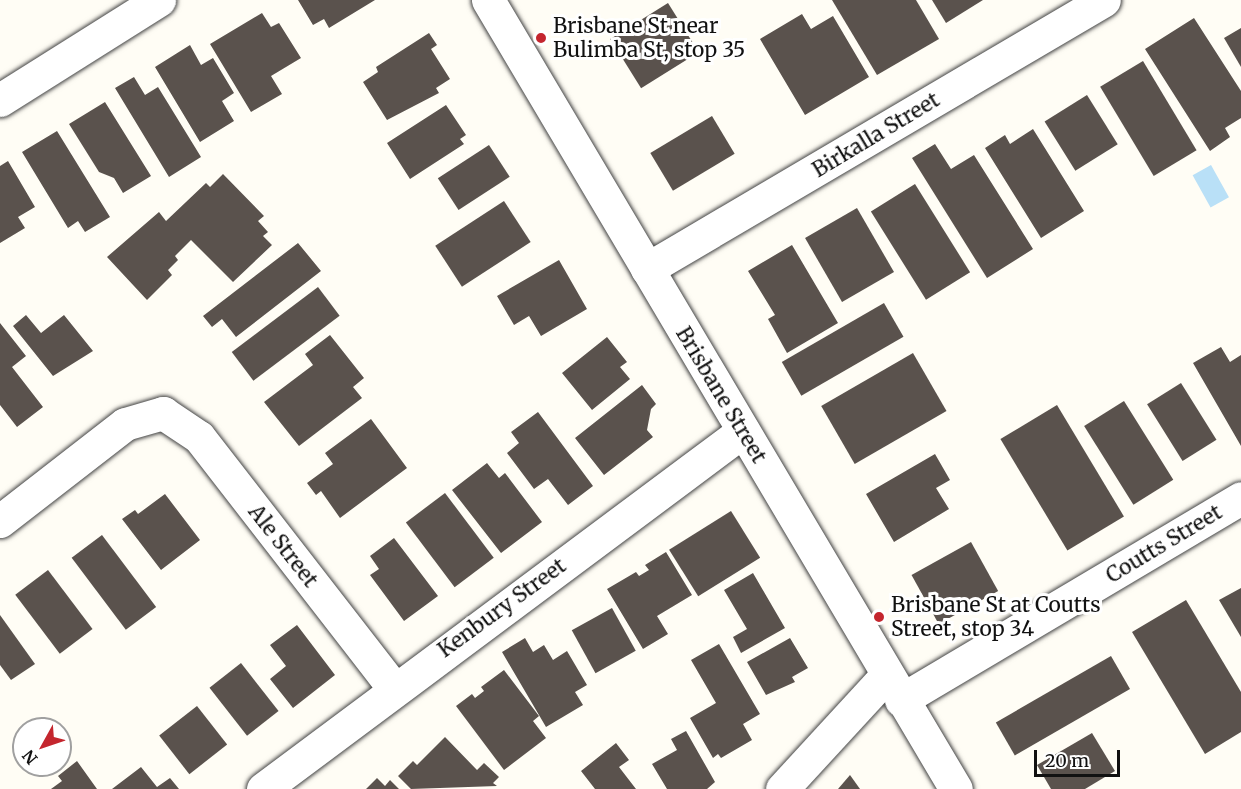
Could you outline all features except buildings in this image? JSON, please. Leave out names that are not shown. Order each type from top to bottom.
[{"type":"street","points":[[0,100],[159,0]]},
{"type":"street","name":"Brisbane Street","points":[[488,0],[956,789]]},
{"type":"street","name":"Birkalla Street","points":[[647,269],[1104,0]]},
{"type":"street","name":"Ale Street","points":[[0,521],[125,424],[163,413],[199,437],[394,688]]},
{"type":"street","name":"Kenbury Street","points":[[263,789],[394,688],[743,431]]},
{"type":"street","name":"Coutts Street","points":[[782,789],[894,687],[1241,498]]},
{"type":"water","points":[[1211,165],[1229,197],[1211,208],[1193,175]]},
{"type":"place","name":"Brisbane St near Bulimba St, stop 35","points":[[541,38]]},
{"type":"place","name":"Brisbane St at Coutts Street, stop 34","points":[[879,617]]}]
